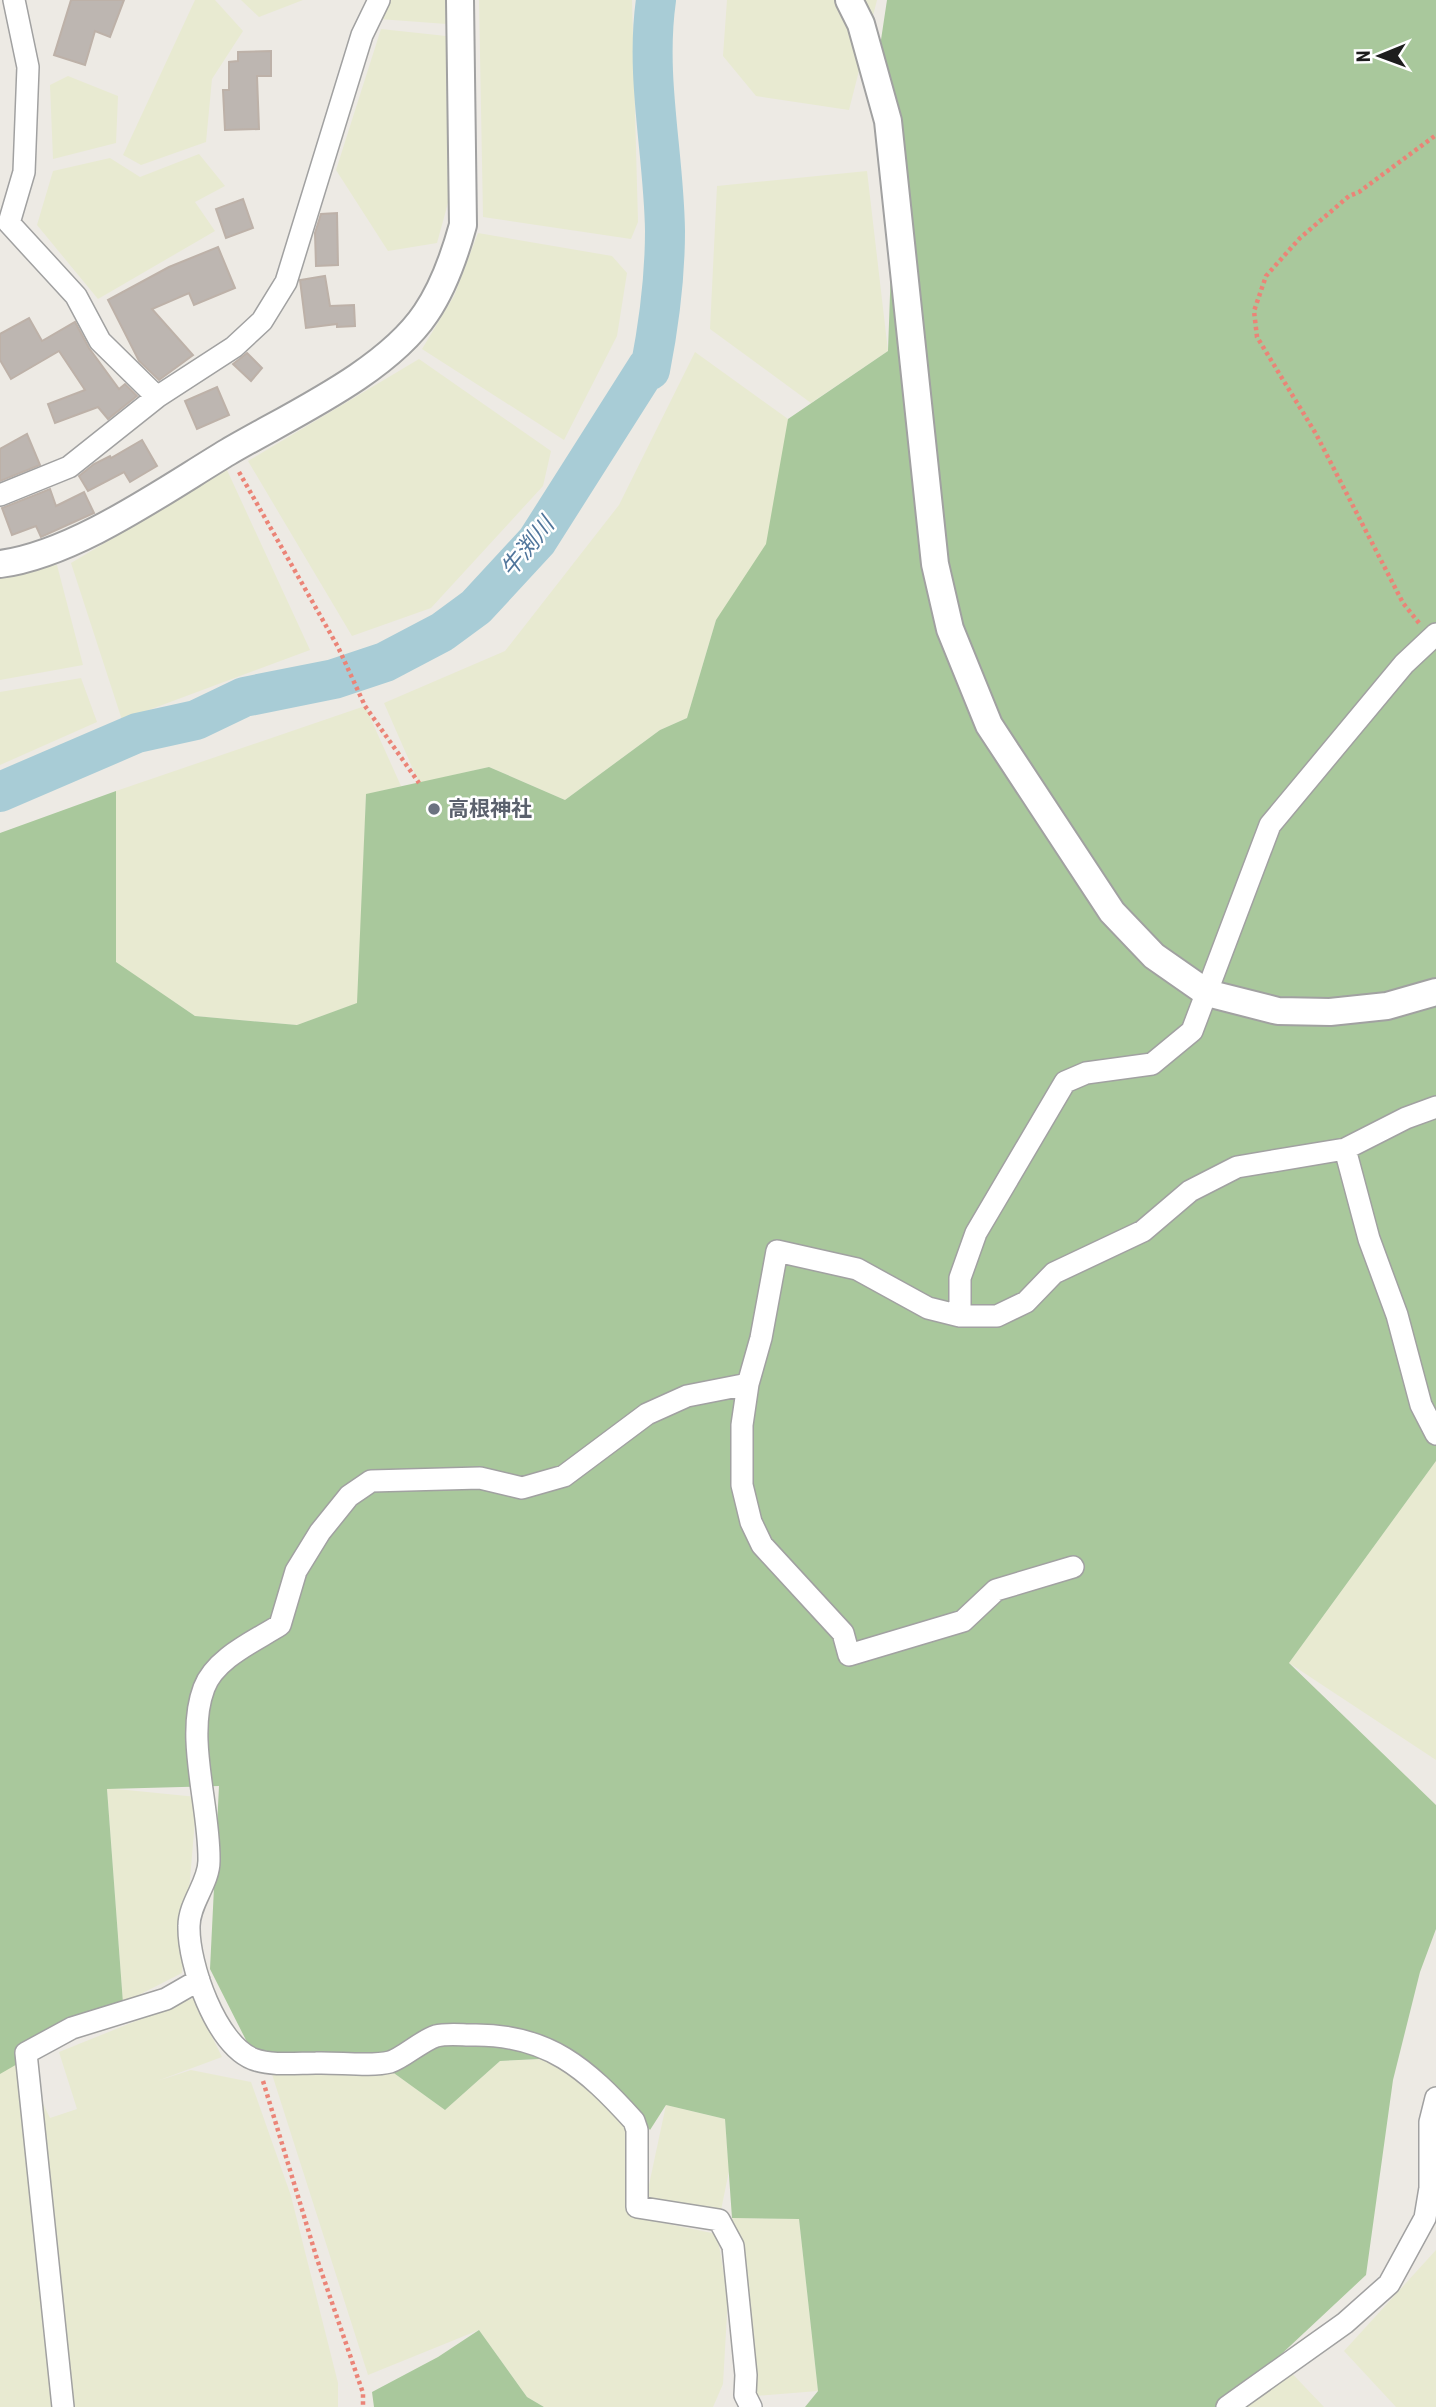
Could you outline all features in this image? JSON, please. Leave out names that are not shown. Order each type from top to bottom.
[{"type":"street","points":[[14,0],[28,67],[24,172],[5,229],[76,296],[100,341],[157,397]]},
{"type":"street","points":[[0,495],[69,467],[157,397],[234,347],[261,321],[286,282],[362,35],[379,0]]},
{"type":"street","points":[[0,564],[58,547],[178,485],[387,355],[426,314],[457,249],[463,225],[460,0]]},
{"type":"street","points":[[849,0],[861,24],[888,121],[935,564],[950,629],[989,725],[1112,912],[1154,956],[1207,993],[1278,1011],[1330,1012],[1387,1006],[1436,992]]},
{"type":"street","points":[[960,1316],[960,1278],[976,1233],[1065,1082],[1086,1073],[1153,1064],[1192,1031],[1242,893],[1270,825],[1433,635]]},
{"type":"street","points":[[1073,1567],[996,1590],[963,1621],[849,1655],[843,1633],[762,1545],[751,1522],[743,1485],[742,1425],[748,1384],[761,1338],[777,1251],[858,1269],[928,1308],[960,1316],[997,1316],[1026,1302],[1054,1273],[1143,1231],[1190,1191],[1237,1167],[1346,1149],[1406,1118],[1436,1107]]},
{"type":"street","points":[[1346,1149],[1369,1239],[1397,1315],[1421,1405],[1436,1434]]},
{"type":"street","points":[[748,1384],[687,1396],[647,1414],[564,1476],[522,1488],[480,1478],[371,1481],[349,1496],[320,1532],[296,1571],[280,1625],[229,1656],[204,1686],[195,1725],[205,1791],[209,1864],[189,1926],[199,1980],[226,2035],[246,2055],[257,2061],[392,2062],[410,2048],[438,2035],[502,2034],[533,2042],[593,2076],[634,2121],[637,2130],[638,2207],[719,2220],[733,2245],[746,2375],[745,2395],[751,2407]]},
{"type":"street","points":[[63,2407],[26,2053],[72,2028],[166,1999],[199,1980]]},
{"type":"street","points":[[1227,2407],[1345,2323],[1389,2284],[1425,2218],[1430,2188],[1430,2122],[1436,2098]]},
{"type":"path","points":[[1433,635],[1403,603],[1316,435],[1257,338],[1254,311],[1266,276],[1300,239],[1349,196],[1359,192],[1436,135]]},
{"type":"path","points":[[228,452],[338,647],[365,706],[419,783]]},
{"type":"path","points":[[257,2061],[317,2259],[363,2393],[363,2407]]},
{"type":"green space","points":[[195,0],[215,0],[243,31],[212,79],[206,142],[141,165],[123,155]]},
{"type":"green space","points":[[241,0],[303,0],[259,17]]},
{"type":"green space","points":[[390,0],[446,0],[447,24],[379,19]]},
{"type":"green space","points":[[479,0],[632,0],[638,222],[631,239],[483,217]]},
{"type":"green space","points":[[727,0],[877,0],[849,110],[756,96],[723,56]]},
{"type":"green space","points":[[887,0],[1436,0],[1436,1461],[1289,1663],[1436,1805],[1436,1929],[1420,1972],[1393,2080],[1366,2275],[1225,2407],[805,2407],[818,2391],[799,2219],[732,2218],[725,2119],[666,2105],[650,2130],[638,2116],[561,2058],[500,2061],[445,2110],[391,2071],[250,2048],[210,1969],[219,1786],[107,1789],[123,2003],[0,2074],[0,833],[116,791],[116,962],[195,1016],[297,1025],[357,1003],[366,794],[489,767],[565,800],[660,730],[687,718],[716,620],[766,544],[788,419],[888,351],[895,154],[876,73]]},
{"type":"green space","points":[[381,29],[446,36],[448,203],[437,243],[388,251],[336,170]]},
{"type":"green space","points":[[68,76],[118,96],[116,143],[53,159],[50,85]]},
{"type":"green space","points":[[199,154],[225,186],[195,202],[215,231],[98,299],[37,225],[53,171],[110,158],[140,177]]},
{"type":"green space","points":[[867,171],[888,351],[811,403],[710,329],[717,186]]},
{"type":"green space","points":[[478,233],[612,256],[627,273],[617,336],[564,440],[422,349],[454,296]]},
{"type":"green space","points":[[695,352],[788,419],[793,517],[716,620],[687,718],[660,730],[565,800],[489,767],[419,783],[384,703],[505,651],[619,505]]},
{"type":"green space","points":[[419,359],[551,451],[543,486],[431,608],[352,636],[248,461]]},
{"type":"green space","points":[[227,470],[310,650],[122,720],[71,563]]},
{"type":"green space","points":[[57,565],[83,665],[0,680],[0,571]]},
{"type":"green space","points":[[81,678],[97,722],[0,765],[0,692]]},
{"type":"green space","points":[[365,706],[401,786],[366,795],[358,1003],[297,1025],[195,1016],[115,962],[116,791]]},
{"type":"green space","points":[[1436,1461],[1436,1760],[1289,1663]]},
{"type":"green space","points":[[107,1788],[197,1797],[182,1973],[123,2003]]},
{"type":"green space","points":[[193,1998],[222,2057],[157,2081],[191,2070],[251,2082],[291,2196],[338,2383],[338,2407],[0,2407],[0,2072],[21,2059],[50,2118],[77,2109],[59,2052]]},
{"type":"green space","points":[[561,2058],[593,2076],[630,2132],[629,2216],[717,2234],[728,2297],[723,2384],[713,2407],[544,2407],[527,2397],[479,2330],[368,2375],[270,2068],[391,2071],[445,2110],[500,2061]]},
{"type":"green space","points":[[666,2105],[725,2119],[729,2171],[720,2215],[646,2199]]},
{"type":"green space","points":[[732,2218],[799,2219],[818,2391],[756,2396]]},
{"type":"green space","points":[[1436,2250],[1436,2407],[1396,2407],[1344,2351]]},
{"type":"green space","points":[[479,2330],[527,2397],[544,2407],[374,2407],[372,2392],[438,2357]]},
{"type":"green space","points":[[1284,2365],[1324,2407],[1231,2407]]},
{"type":"building","points":[[71,0],[124,0],[110,37],[95,31],[85,65],[54,55]]},
{"type":"building","points":[[271,51],[271,76],[257,76],[259,129],[225,130],[223,90],[229,90],[229,62],[238,61],[238,52]]},
{"type":"building","points":[[243,199],[253,228],[226,238],[216,209]]},
{"type":"building","points":[[337,213],[338,265],[316,266],[315,233],[321,214]]},
{"type":"building","points":[[218,247],[235,288],[194,305],[189,293],[152,309],[193,355],[159,380],[139,361],[108,300],[169,267]]},
{"type":"building","points":[[325,276],[330,306],[354,305],[355,326],[337,327],[337,324],[306,328],[300,280]]},
{"type":"building","points":[[29,318],[42,341],[75,322],[89,348],[119,389],[125,384],[137,396],[108,419],[98,407],[55,423],[48,404],[85,390],[59,351],[11,379],[0,360],[0,334]]},
{"type":"building","points":[[247,353],[262,368],[251,381],[233,364]]},
{"type":"building","points":[[217,387],[229,415],[197,429],[185,401]]},
{"type":"building","points":[[27,434],[40,465],[0,481],[0,449]]},
{"type":"building","points":[[142,440],[157,466],[130,482],[124,472],[88,491],[79,476],[94,464],[110,456],[111,458]]},
{"type":"building","points":[[50,489],[56,506],[84,492],[94,513],[41,537],[36,526],[12,535],[2,508]]},
{"type":"waterway","name":"牛渕川","points":[[0,792],[137,733],[196,720],[244,697],[334,679],[385,662],[442,632],[476,607],[537,541],[648,366],[650,370],[661,301],[665,249],[664,202],[654,87],[653,29],[656,0]]},
{"type":"place","name":"高根神社","points":[[434,809]]}]
